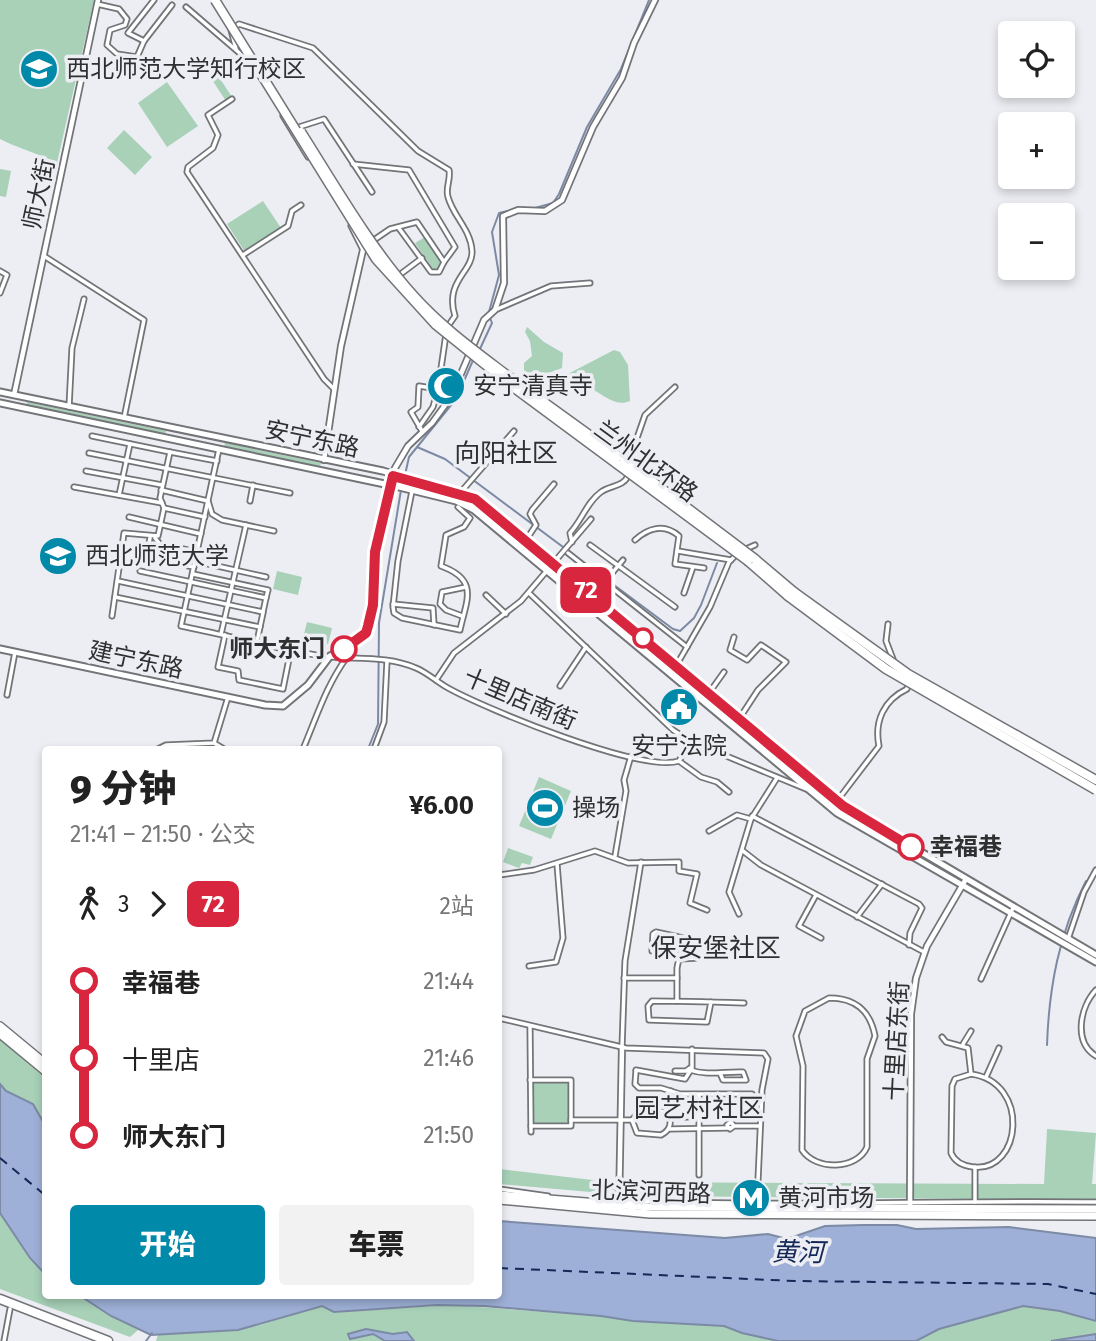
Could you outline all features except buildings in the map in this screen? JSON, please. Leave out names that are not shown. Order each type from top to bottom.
[{"type":"highway","name":"兰州北环路","points":[[215,0],[313,162],[376,259],[411,301],[436,325],[752,560],[886,669],[1096,790]]},
{"type":"highway","name":"兰州北环路","points":[[222,0],[310,147],[381,254],[414,296],[514,385]]},
{"type":"highway","name":"兰州北环路","points":[[791,594],[908,674],[1096,780]]},
{"type":"highway","points":[[0,1301],[10,1309],[95,1341]]},
{"type":"highway","points":[[0,1301],[108,1341]]},
{"type":"main road","name":"安宁东路","points":[[0,392],[383,471],[475,499],[837,801],[1011,910]]},
{"type":"main road","name":"安宁东路","points":[[0,403],[399,487],[456,501],[474,510],[838,813],[961,886],[1096,955]]},
{"type":"main road","points":[[330,656],[353,644],[368,626],[373,605],[375,552],[393,476]]},
{"type":"main road","name":"建宁东路","points":[[0,649],[276,707],[289,703],[308,685],[330,656]]},
{"type":"main road","name":"安宁东路","points":[[1064,940],[1096,962]]},
{"type":"main road","points":[[0,1027],[42,1061]]},
{"type":"main road","points":[[0,1034],[42,1069]]},
{"type":"main road","name":"北滨河西路","points":[[502,1192],[619,1206],[1096,1209]]},
{"type":"main road","name":"北滨河西路","points":[[502,1200],[604,1210],[619,1206],[757,1206],[1096,1216]]},
{"type":"street","points":[[144,41],[128,33],[154,0]]},
{"type":"street","points":[[421,429],[432,424],[456,387],[504,283],[503,216],[518,210],[545,211],[562,201],[593,127],[622,79],[634,43],[655,0]]},
{"type":"street","points":[[97,2],[119,9],[127,19],[124,26],[110,30],[107,45],[117,54],[137,57],[144,41],[172,5]]},
{"type":"street","name":"师大街","points":[[14,396],[97,2]]},
{"type":"street","points":[[186,7],[230,47],[236,49]]},
{"type":"street","points":[[363,250],[350,221],[290,131],[265,83],[236,49],[231,30],[239,24],[313,48],[418,151],[449,170],[448,198],[470,238],[472,255],[455,282],[451,303],[455,316],[445,339],[433,407],[393,476]]},
{"type":"street","points":[[232,99],[208,115],[218,135],[213,148],[188,167],[187,172],[324,379],[334,389]]},
{"type":"street","points":[[290,131],[324,119],[372,192]]},
{"type":"street","points":[[354,164],[409,170],[455,247],[439,272],[433,274],[398,227]]},
{"type":"street","points":[[243,255],[288,226],[292,211],[301,205]]},
{"type":"street","points":[[322,472],[334,389],[363,250],[375,238],[417,222],[444,262]]},
{"type":"street","points":[[44,256],[144,320],[124,418]]},
{"type":"street","points":[[402,273],[422,258]]},
{"type":"street","points":[[0,271],[7,275],[0,293]]},
{"type":"street","points":[[491,313],[551,286],[590,283]]},
{"type":"street","points":[[69,407],[72,348],[84,299]]},
{"type":"street","points":[[421,429],[411,412],[418,407],[419,386],[438,389]]},
{"type":"street","points":[[572,542],[570,533],[583,520],[594,499],[629,478],[627,467],[645,415],[676,387]]},
{"type":"street","points":[[460,493],[514,431]]},
{"type":"street","points":[[92,436],[217,461]]},
{"type":"street","points":[[119,495],[130,444]]},
{"type":"street","points":[[184,611],[219,449]]},
{"type":"street","points":[[146,558],[152,538],[160,525],[162,488],[170,452]]},
{"type":"street","points":[[89,453],[290,493]]},
{"type":"street","points":[[86,471],[208,501]]},
{"type":"street","points":[[526,540],[535,527],[530,514],[554,484]]},
{"type":"street","points":[[250,500],[253,485]]},
{"type":"street","points":[[74,487],[119,495],[205,517]]},
{"type":"street","points":[[410,490],[393,604],[394,613],[402,618],[460,630],[468,604],[466,587],[456,571],[442,566],[446,535],[464,527],[470,518],[458,508]]},
{"type":"street","points":[[208,501],[212,514],[222,520],[274,531]]},
{"type":"street","points":[[129,517],[201,534]]},
{"type":"street","points":[[436,680],[454,653],[529,593],[592,519]]},
{"type":"street","points":[[246,525],[224,620],[218,667],[238,671],[239,680],[283,689],[291,649]]},
{"type":"street","points":[[635,540],[652,528],[667,528],[679,536],[676,564],[704,568]]},
{"type":"street","points":[[112,616],[124,533],[152,538],[160,544],[197,552]]},
{"type":"street","points":[[590,545],[675,607]]},
{"type":"street","points":[[677,666],[710,607],[731,560],[754,545]]},
{"type":"street","points":[[567,551],[687,647]]},
{"type":"street","points":[[678,551],[731,560]]},
{"type":"street","points":[[121,554],[194,567]]},
{"type":"street","points":[[593,596],[623,560]]},
{"type":"street","points":[[195,561],[266,577]]},
{"type":"street","points":[[684,593],[693,567]]},
{"type":"street","points":[[140,571],[266,598]]},
{"type":"street","points":[[193,573],[268,590],[257,642]]},
{"type":"street","points":[[117,581],[263,612]]},
{"type":"street","points":[[393,604],[433,608],[440,604],[442,593],[466,587]]},
{"type":"street","points":[[529,593],[661,721],[690,741],[777,778],[810,788],[818,785]]},
{"type":"street","points":[[486,595],[506,614]]},
{"type":"street","points":[[115,597],[260,628]]},
{"type":"street","points":[[440,604],[446,610],[463,616]]},
{"type":"street","points":[[433,608],[434,625]]},
{"type":"street","name":"十里店南街","points":[[184,611],[181,626],[330,656],[376,659],[413,667],[543,730],[631,756],[664,762],[679,761]]},
{"type":"street","points":[[837,801],[879,746],[876,729],[878,720],[895,695],[907,689],[908,685],[886,641],[888,624]]},
{"type":"street","points":[[734,637],[730,650],[747,660],[761,645],[786,662],[758,690],[739,719]]},
{"type":"street","points":[[560,686],[586,647]]},
{"type":"street","points":[[7,695],[15,652]]},
{"type":"street","points":[[304,746],[317,707],[332,677],[348,656]]},
{"type":"street","points":[[375,746],[384,722],[385,661]]},
{"type":"street","points":[[709,694],[724,672]]},
{"type":"street","points":[[214,743],[228,697]]},
{"type":"street","points":[[690,741],[679,761],[701,777],[717,782],[729,792]]},
{"type":"street","points":[[164,746],[214,743],[219,746]]},
{"type":"street","points":[[615,856],[626,792],[624,780],[631,756]]},
{"type":"street","points":[[738,914],[729,892],[752,817],[777,778]]},
{"type":"street","points":[[709,831],[737,815],[752,817],[921,906],[910,933],[909,945]]},
{"type":"street","points":[[502,874],[557,864],[595,851],[615,856],[628,863],[679,862],[679,871],[697,874],[690,903],[707,910]]},
{"type":"street","points":[[743,851],[761,865],[925,952]]},
{"type":"street","points":[[619,1206],[624,978],[641,863]]},
{"type":"street","points":[[529,966],[556,962],[564,938],[557,864]]},
{"type":"street","points":[[1064,940],[1096,870]]},
{"type":"street","name":"十里店东街","points":[[910,1209],[911,1014],[916,978],[925,952],[966,880]]},
{"type":"street","points":[[857,917],[882,884]]},
{"type":"street","points":[[816,895],[799,926],[821,938]]},
{"type":"street","points":[[981,979],[1011,910]]},
{"type":"street","points":[[652,951],[653,934],[656,932],[683,938],[677,978],[677,1001]]},
{"type":"street","points":[[679,959],[699,958]]},
{"type":"street","points":[[624,978],[677,978]]},
{"type":"street","points":[[1096,990],[1088,999],[1082,1032],[1086,1047],[1096,1056]]},
{"type":"street","points":[[842,998],[866,1011],[875,1035],[872,1052],[867,1059],[867,1147],[862,1156],[836,1166],[822,1164],[806,1156],[802,1143],[803,1066],[796,1036],[799,1023],[816,1002],[842,998]]},
{"type":"street","points":[[711,1002],[707,1022],[649,1020],[652,1001],[677,1001],[711,1002],[744,1003]]},
{"type":"street","points":[[502,1019],[622,1047],[757,1050],[766,1055],[757,1206]]},
{"type":"street","points":[[530,1026],[531,1132]]},
{"type":"street","points":[[963,1044],[971,1031]]},
{"type":"street","points":[[942,1037],[946,1042],[963,1044],[970,1053],[971,1074]]},
{"type":"street","points":[[986,1077],[999,1048]]},
{"type":"street","points":[[692,1049],[691,1068],[682,1079],[664,1073],[635,1070],[635,1084],[639,1088],[661,1088],[699,1095],[752,1094]]},
{"type":"street","points":[[675,1071],[687,1071],[691,1068],[720,1073],[745,1073],[746,1080],[723,1080],[720,1073]]},
{"type":"street","points":[[971,1074],[986,1077],[1001,1087],[1013,1110],[1014,1121],[1005,1152],[989,1165],[975,1167],[955,1160],[951,1150],[952,1086],[955,1079],[971,1074]]},
{"type":"street","points":[[530,1080],[571,1080],[571,1126],[531,1126]]},
{"type":"street","points":[[656,1109],[665,1103],[671,1091]]},
{"type":"street","points":[[699,1095],[699,1175]]},
{"type":"street","points":[[632,1120],[641,1109],[663,1109],[670,1117],[669,1129]]},
{"type":"street","points":[[670,1117],[699,1118]]},
{"type":"street","points":[[571,1120],[632,1120]]},
{"type":"street","points":[[632,1120],[634,1129],[640,1135],[661,1135],[669,1129],[728,1128],[729,1122],[734,1126],[760,1126]]},
{"type":"street","points":[[975,1167],[975,1202]]},
{"type":"street","points":[[910,1209],[975,1202],[1096,1202]]},
{"type":"street","points":[[4,1341],[10,1309]]},
{"type":"green space","name":"西北师范大学知行校区","points":[[0,0],[94,0],[57,163],[0,139]]},
{"type":"green space","points":[[207,59],[232,97],[226,101],[201,63]]},
{"type":"green space","points":[[167,82],[198,126],[167,147],[138,103]]},
{"type":"green space","points":[[124,130],[152,157],[135,175],[107,148]]},
{"type":"green space","points":[[0,169],[11,171],[6,197],[0,196]]},
{"type":"green space","points":[[263,201],[281,228],[245,252],[227,224]]},
{"type":"green space","points":[[425,237],[442,263],[440,270],[435,272],[415,243]]},
{"type":"green space","points":[[527,327],[544,342],[563,353],[562,368],[541,376],[524,374],[524,363],[532,356],[530,341],[525,332]]},
{"type":"green space","points":[[614,350],[620,352],[628,365],[630,401],[613,401],[587,387],[570,385],[562,377]]},
{"type":"green space","points":[[27,402],[166,431],[165,435],[26,405]]},
{"type":"green space","points":[[225,443],[321,463],[320,467],[224,447]]},
{"type":"green space","points":[[277,571],[302,577],[298,595],[273,589]]},
{"type":"green space","points":[[307,622],[332,628],[328,644],[303,638]]},
{"type":"green space","name":"操场","points":[[539,777],[571,791],[551,839],[519,826]]},
{"type":"green space","points":[[508,848],[533,857],[530,865],[522,863],[519,868],[503,862]]},
{"type":"green space","points":[[0,1034],[42,1069],[42,1120],[33,1104],[6,1091],[0,1084]]},
{"type":"green space","points":[[568,1082],[569,1123],[534,1124],[533,1083]]},
{"type":"green space","points":[[1047,1129],[1096,1133],[1092,1184],[1096,1184],[1096,1200],[636,1196],[502,1184],[502,1169],[609,1182],[1044,1184]]},
{"type":"green space","points":[[0,1213],[30,1258],[42,1271],[42,1299],[86,1299],[138,1330],[130,1337],[0,1289]]},
{"type":"green space","points":[[451,1305],[724,1326],[778,1341],[156,1341],[158,1334],[260,1325],[320,1306],[334,1312]]},
{"type":"green space","points":[[1023,1306],[1060,1311],[1096,1322],[1096,1334],[1051,1341],[916,1341],[939,1329]]},
{"type":"water","points":[[0,1084],[6,1091],[33,1104],[42,1120],[42,1271],[30,1258],[0,1213]]},
{"type":"water","name":"黄河","points":[[502,1221],[725,1238],[768,1234],[787,1239],[825,1226],[897,1225],[916,1229],[1009,1227],[1096,1238],[1096,1321],[1060,1311],[1023,1306],[939,1329],[916,1341],[778,1341],[724,1326],[633,1321],[484,1306],[437,1305],[334,1312],[322,1306],[238,1330],[151,1335],[111,1316],[85,1299],[502,1299]]},
{"type":"water","points":[[366,1329],[393,1334],[407,1332],[414,1341],[385,1341],[373,1334],[350,1339],[348,1334]]},
{"type":"water","points":[[1096,1334],[1096,1341],[1051,1341]]},
{"type":"waterway","points":[[535,208],[553,203],[559,194],[587,127],[621,69],[649,0]]},
{"type":"waterway","points":[[489,312],[499,275],[492,232],[499,213],[516,209]]},
{"type":"waterway","points":[[479,351],[492,323],[490,318]]},
{"type":"waterway","points":[[405,475],[409,457],[456,399],[474,358]]},
{"type":"waterway","points":[[417,447],[445,459],[673,629],[680,631],[694,618],[717,563]]},
{"type":"waterway","points":[[369,746],[378,724],[379,623],[401,490]]},
{"type":"waterway","points":[[1047,1045],[1050,1002],[1057,961],[1069,920],[1086,881]]},
{"type":"waterway","points":[[146,1341],[152,1333]]},
{"type":"ferry route","points":[[0,1158],[42,1193]]},
{"type":"ferry route","points":[[502,1268],[795,1281],[1048,1284],[1096,1294]]},
{"type":"bus line","name":"72","points":[[344,649],[366,633],[368,626],[373,605],[375,552],[393,476],[463,494],[475,499],[555,564],[843,806],[911,847]]},
{"type":"place","name":"西北师范大学知行校区","points":[[39,69]]},
{"type":"place","name":"安宁清真寺","points":[[446,386]]},
{"type":"place","name":"西北师范大学","points":[[58,556]]},
{"type":"place","name":"师大东门","points":[[344,649]]},
{"type":"place","name":"安宁法院","points":[[679,707]]},
{"type":"place","name":"操场","points":[[545,808]]},
{"type":"place","name":"幸福巷","points":[[911,847]]},
{"type":"place","name":"黄河市场","points":[[751,1198]]},
{"type":"district","name":"向阳社区","points":[[506,453]]},
{"type":"district","name":"保安堡社区","points":[[716,948]]},
{"type":"district","name":"园艺村社区","points":[[699,1108]]}]
